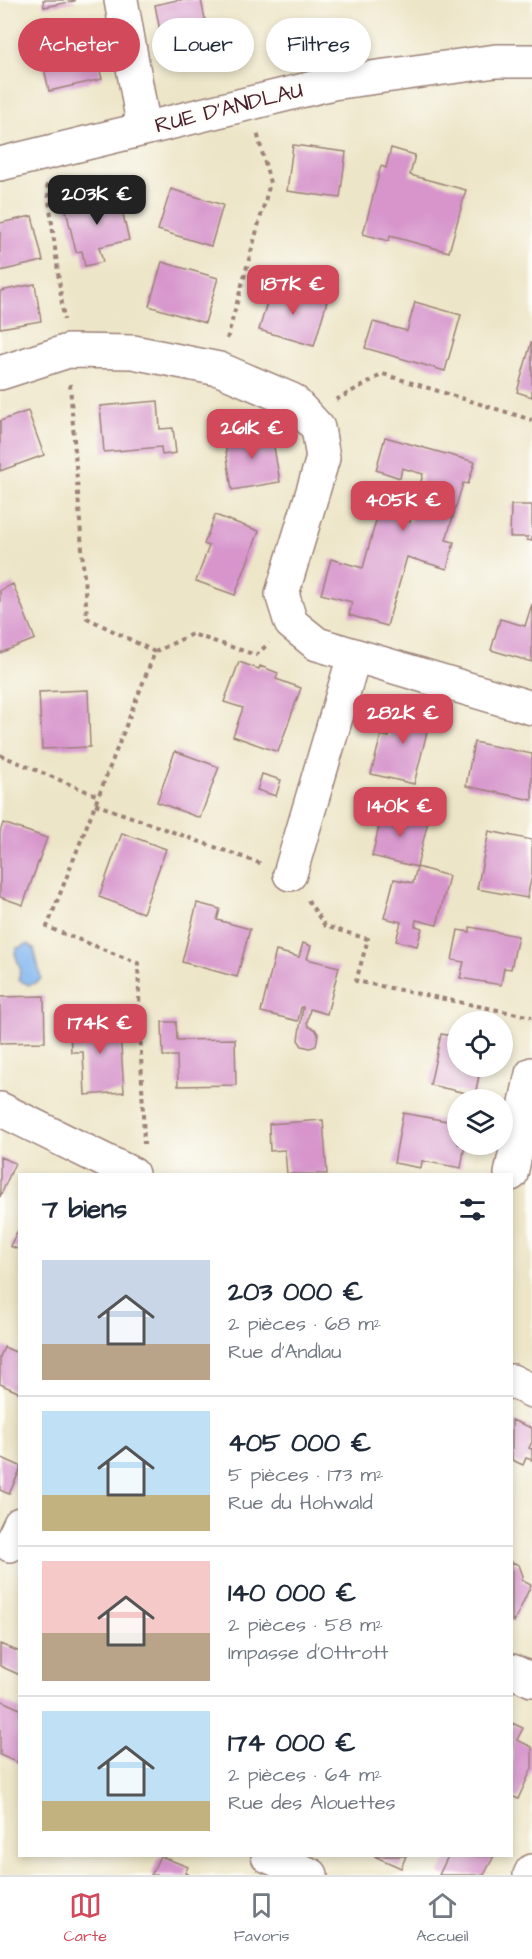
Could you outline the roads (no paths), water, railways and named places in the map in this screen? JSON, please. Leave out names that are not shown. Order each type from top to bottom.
[{"type":"street","points":[[121,0],[144,129]]},
{"type":"street","name":"RUE D'ANDLAU","points":[[0,164],[333,83],[496,62],[532,61]]},
{"type":"street","points":[[0,373],[68,351],[133,352],[219,369],[292,400],[318,428],[323,458],[282,594],[290,621],[317,644],[532,708]]},
{"type":"street","points":[[290,874],[354,656]]},
{"type":"street","points":[[511,1173],[532,1074]]},
{"type":"street","points":[[0,1109],[129,1173]]},
{"type":"street","points":[[513,1382],[532,1391]]},
{"type":"street","points":[[513,1671],[532,1680]]},
{"type":"street","points":[[270,1857],[311,1875]]},
{"type":"water","points":[[29,944],[34,949],[41,978],[38,982],[29,985],[19,980],[20,968],[15,953],[17,948]]}]
